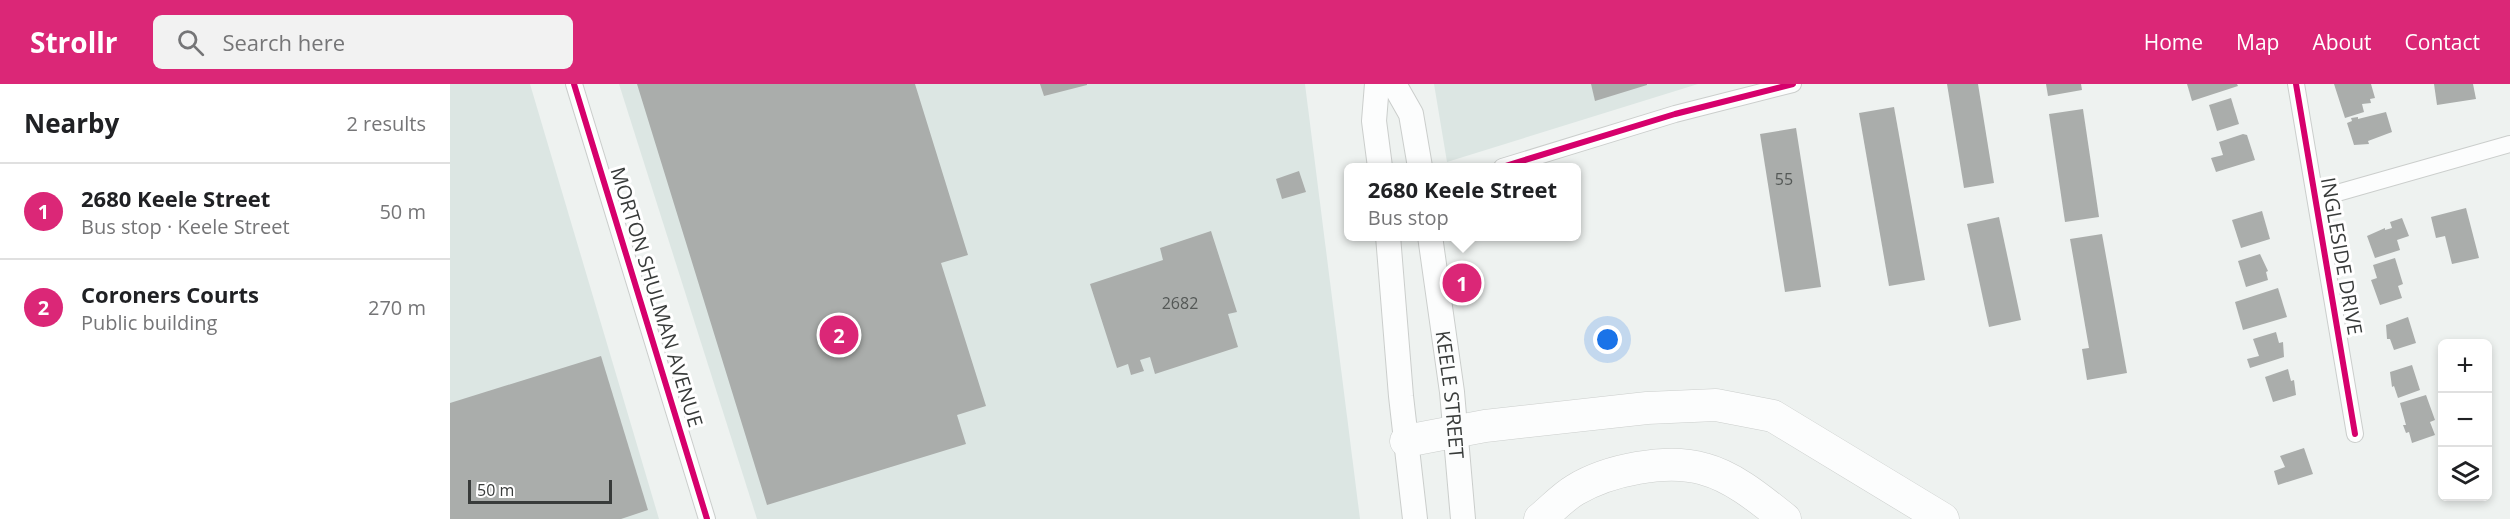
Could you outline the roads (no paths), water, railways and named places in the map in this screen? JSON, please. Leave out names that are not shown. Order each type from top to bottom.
[{"type":"highway","points":[[1406,441],[1485,426],[1639,409],[1716,405],[1773,416],[1943,519]]},
{"type":"highway","points":[[1540,519],[1575,490],[1621,471],[1670,465],[1704,469],[1746,489],[1785,519]]},
{"type":"main road","points":[[1377,84],[1374,121],[1379,163]]},
{"type":"main road","points":[[1394,84],[1411,114],[1419,163]]},
{"type":"main road","points":[[1388,241],[1415,519]]},
{"type":"main road","name":"KEELE STREET","points":[[1431,241],[1452,392],[1463,519]]},
{"type":"street","name":"MORTON SHULMAN AVENUE","points":[[574,84],[707,519]]},
{"type":"street","points":[[1518,163],[1675,114],[1793,84]]},
{"type":"street","name":"INGLESIDE DRIVE","points":[[2296,84],[2355,434]]},
{"type":"street","points":[[2316,199],[2510,144]]},
{"type":"place","name":"2680 Keele Street","points":[[1462,283]]},
{"type":"place","name":"Coroners Courts","points":[[839,335]]}]
